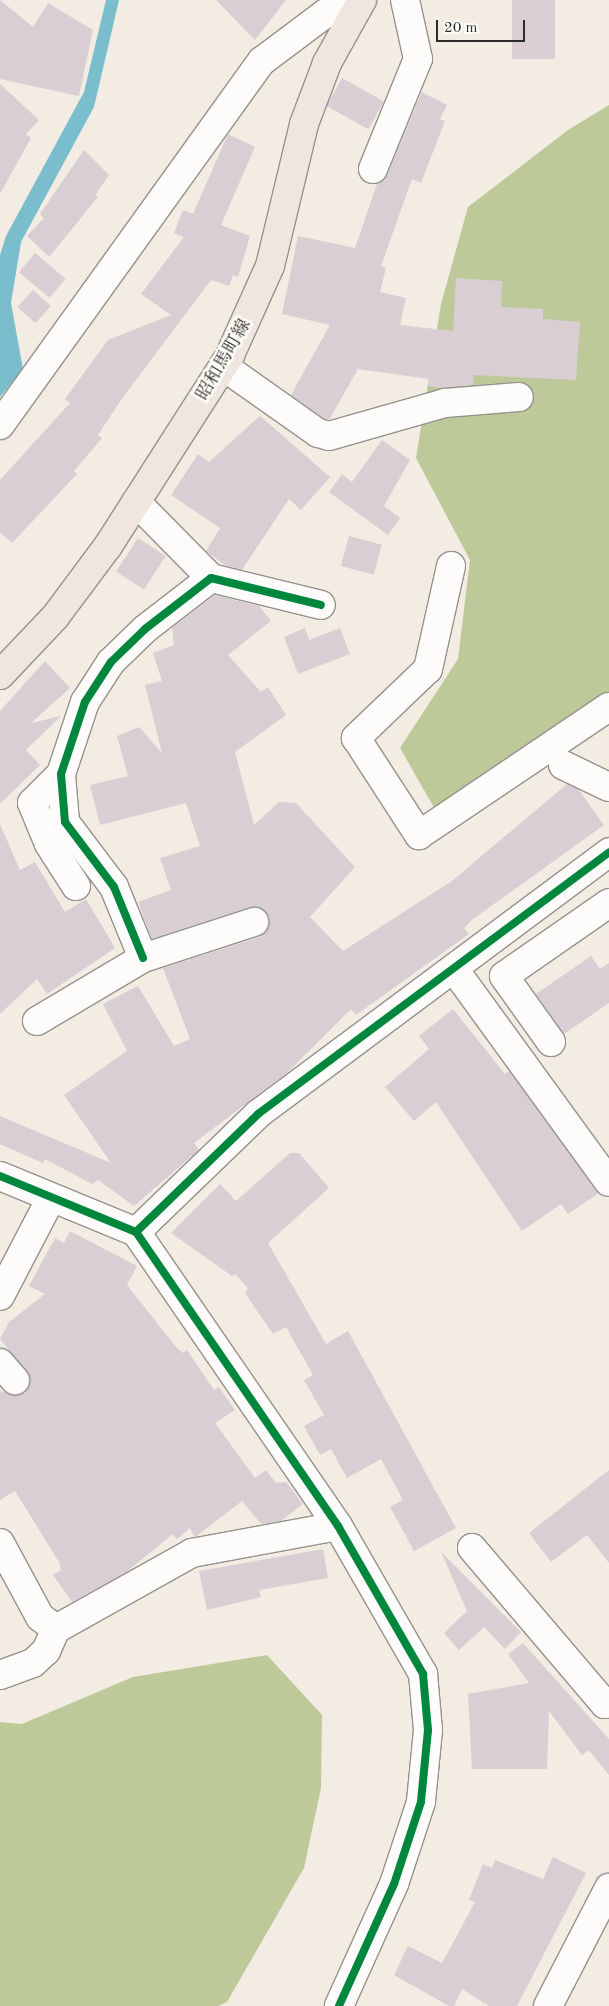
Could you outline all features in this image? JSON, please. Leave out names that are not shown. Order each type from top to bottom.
[{"type":"main road","name":"昭和馬町線","points":[[3,668],[55,617],[136,502],[222,366],[267,274],[304,124],[327,63],[358,5]]},
{"type":"street","points":[[373,169],[418,59],[405,0]]},
{"type":"street","points":[[0,425],[262,61],[326,13],[358,5]]},
{"type":"street","points":[[222,366],[318,433],[329,436],[445,403],[519,397]]},
{"type":"street","points":[[136,502],[211,578],[321,604]]},
{"type":"street","points":[[450,566],[428,669],[356,738],[420,835],[609,707]]},
{"type":"street","points":[[143,958],[114,887],[68,830],[61,774],[74,728],[106,669],[145,629],[211,578]]},
{"type":"street","points":[[563,765],[609,787]]},
{"type":"street","points":[[61,774],[32,803],[49,844],[76,886]]},
{"type":"street","points":[[136,1232],[258,1114],[609,852]]},
{"type":"street","points":[[551,1042],[504,976],[609,903]]},
{"type":"street","points":[[37,1021],[143,958],[254,922]]},
{"type":"street","points":[[454,969],[609,1182]]},
{"type":"street","points":[[0,1176],[136,1232],[338,1526],[423,1674],[428,1730],[421,1802],[394,1884],[339,2006]]},
{"type":"street","points":[[0,1296],[51,1198]]},
{"type":"street","points":[[0,1675],[34,1663],[46,1651],[56,1629],[192,1553],[338,1526]]},
{"type":"street","points":[[472,1548],[605,1704],[609,1701]]},
{"type":"street","points":[[4,1560],[40,1616],[56,1629]]},
{"type":"street","points":[[548,2006],[609,1888]]},
{"type":"green space","points":[[609,105],[609,694],[436,811],[400,748],[458,659],[470,560],[416,458],[441,304],[468,207],[568,130]]},
{"type":"green space","points":[[267,1655],[322,1715],[321,1788],[304,1868],[227,2002],[218,2006],[0,2006],[0,1722],[22,1724],[133,1677]]},
{"type":"water","points":[[106,0],[119,0],[94,107],[21,242],[11,303],[23,369],[0,397],[0,255],[6,236],[84,92]]},
{"type":"building","points":[[0,0],[33,27],[48,3],[93,30],[79,96],[0,79]]},
{"type":"building","points":[[216,0],[286,0],[255,40]]},
{"type":"building","points":[[512,0],[555,0],[555,59],[512,59]]},
{"type":"building","points":[[342,78],[384,101],[368,129],[326,106]]},
{"type":"building","points":[[0,84],[39,120],[26,134],[31,138],[0,194]]},
{"type":"building","points":[[422,92],[447,105],[440,119],[445,121],[421,183],[412,179],[381,266],[386,268],[380,292],[406,298],[400,325],[453,331],[456,278],[502,281],[501,307],[543,309],[543,319],[580,322],[576,380],[474,375],[473,385],[441,388],[428,386],[429,379],[358,369],[329,420],[325,419],[291,395],[330,325],[282,314],[298,236],[355,248],[377,184],[387,175]]},
{"type":"building","points":[[228,134],[255,147],[221,225],[250,236],[238,277],[233,275],[229,286],[211,280],[121,400],[98,435],[102,438],[74,471],[77,474],[12,543],[0,532],[0,480],[70,403],[65,399],[108,340],[171,315],[141,294],[184,237],[174,233],[183,210],[193,214]]},
{"type":"building","points":[[84,150],[109,175],[95,195],[98,197],[49,257],[27,236],[44,218],[40,214]]},
{"type":"building","points":[[35,253],[66,279],[50,298],[19,272]]},
{"type":"building","points":[[33,290],[51,306],[35,323],[18,307]]},
{"type":"building","points":[[260,416],[330,477],[301,510],[289,499],[242,570],[226,566],[206,551],[220,528],[171,495],[198,454],[209,462]]},
{"type":"building","points":[[382,440],[410,460],[384,506],[400,518],[388,535],[329,492],[342,474],[352,482]]},
{"type":"building","points":[[349,536],[382,545],[374,575],[341,566]]},
{"type":"building","points":[[138,538],[166,556],[144,590],[116,572]]},
{"type":"building","points":[[215,595],[259,606],[271,621],[228,655],[261,692],[268,687],[286,715],[235,752],[254,825],[279,802],[296,803],[355,867],[310,917],[343,951],[452,881],[567,784],[578,789],[604,825],[473,919],[464,928],[469,934],[356,1015],[351,1009],[288,1072],[194,1143],[199,1150],[134,1206],[98,1180],[92,1184],[45,1159],[43,1163],[0,1144],[0,1116],[111,1163],[64,1095],[127,1051],[103,1004],[138,986],[174,1046],[190,1039],[163,968],[259,937],[269,926],[265,911],[250,907],[152,939],[138,902],[171,890],[160,858],[200,846],[186,803],[100,825],[90,785],[128,776],[117,736],[139,727],[162,753],[145,685],[162,681],[153,653],[174,645],[172,628]]},
{"type":"building","points":[[305,628],[309,640],[340,628],[350,654],[298,674],[284,637]]},
{"type":"building","points":[[45,661],[70,688],[31,723],[61,716],[26,750],[40,765],[0,804],[0,711]]},
{"type":"building","points":[[0,824],[20,870],[35,862],[65,912],[86,899],[115,948],[47,994],[37,979],[0,1014]]},
{"type":"building","points":[[591,956],[600,969],[609,963],[609,1003],[564,1034],[536,994]]},
{"type":"building","points":[[453,1009],[505,1074],[509,1071],[599,1193],[568,1214],[561,1204],[522,1231],[436,1102],[414,1121],[385,1087],[429,1049],[419,1036]]},
{"type":"building","points":[[290,1153],[299,1153],[329,1188],[268,1243],[326,1344],[348,1331],[456,1528],[414,1551],[390,1507],[403,1500],[381,1459],[347,1478],[331,1449],[320,1455],[304,1426],[324,1415],[304,1380],[313,1375],[286,1327],[273,1334],[245,1293],[248,1288],[235,1274],[232,1276],[171,1233],[220,1184],[236,1201]]},
{"type":"building","points":[[70,1231],[137,1266],[127,1285],[176,1347],[183,1353],[187,1350],[214,1390],[219,1387],[235,1410],[215,1423],[255,1478],[266,1470],[276,1483],[286,1482],[303,1504],[281,1521],[261,1524],[242,1501],[195,1537],[190,1528],[177,1539],[173,1534],[125,1573],[72,1602],[53,1575],[61,1570],[59,1562],[15,1491],[0,1500],[0,1391],[19,1395],[30,1385],[30,1377],[0,1339],[9,1322],[45,1294],[29,1286],[55,1238],[64,1243]]},
{"type":"building","points":[[609,1470],[609,1563],[587,1535],[551,1562],[529,1533]]},
{"type":"building","points":[[323,1549],[328,1578],[259,1590],[261,1597],[207,1610],[199,1571]]},
{"type":"building","points":[[441,1552],[521,1632],[505,1649],[484,1627],[459,1650],[444,1633],[467,1611]]},
{"type":"building","points":[[523,1643],[609,1739],[609,1775],[589,1750],[582,1755],[549,1711],[547,1769],[472,1769],[468,1694],[529,1683],[508,1654]]},
{"type":"building","points":[[553,1857],[586,1873],[517,2006],[489,2006],[462,1989],[454,2006],[449,2006],[394,1975],[408,1946],[442,1963],[475,1902],[469,1900],[483,1864],[492,1868],[495,1860],[543,1879]]},
{"type":"cycle path","points":[[143,958],[114,887],[65,822],[61,774],[85,702],[111,662],[145,629],[211,578],[321,605]]},
{"type":"cycle path","points":[[136,1232],[258,1114],[609,852]]},
{"type":"cycle path","points":[[0,1176],[136,1232],[338,1526],[423,1674],[428,1730],[421,1802],[394,1884],[339,2006]]}]
